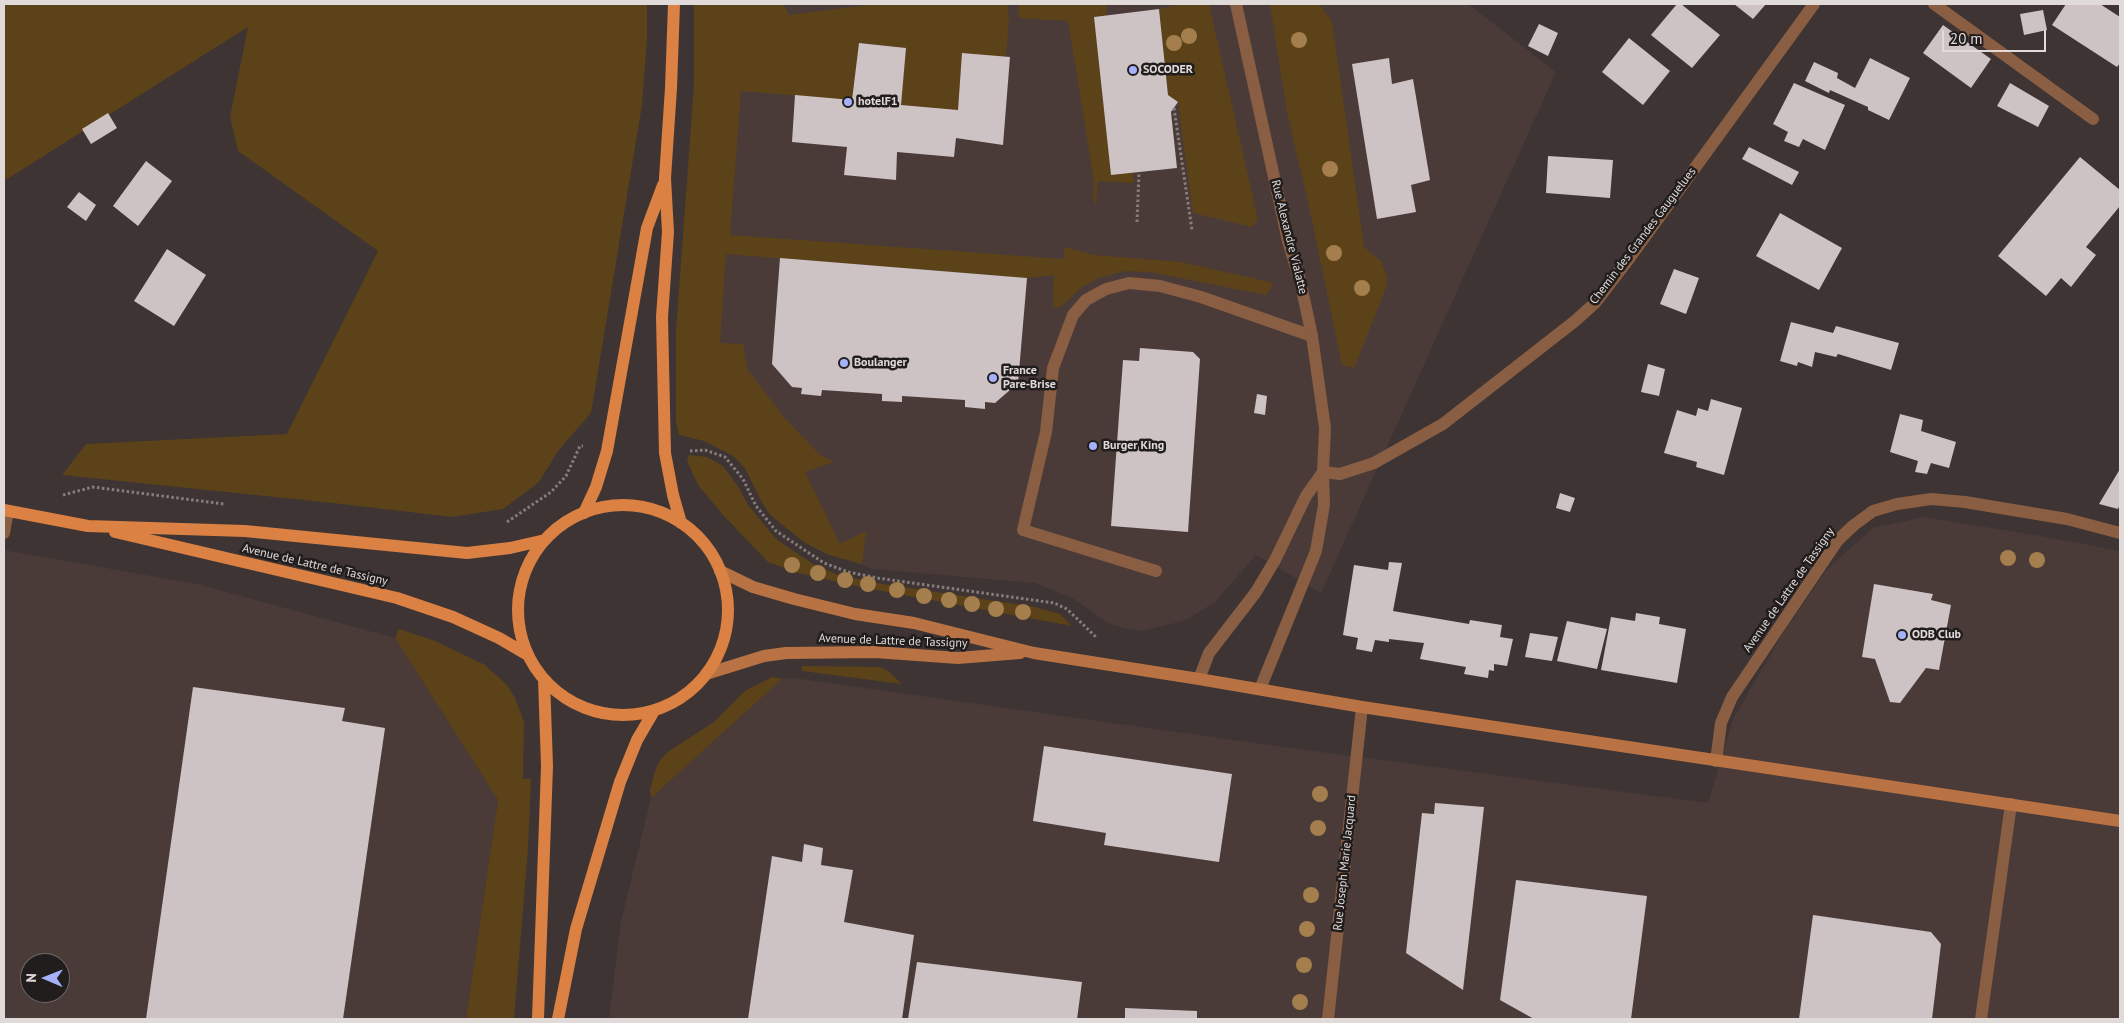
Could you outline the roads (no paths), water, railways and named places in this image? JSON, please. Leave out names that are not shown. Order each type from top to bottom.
[{"type":"main road","points":[[674,4],[665,178],[668,232],[662,317],[665,453],[673,495],[681,523]]},
{"type":"main road","points":[[584,513],[596,487],[606,451],[647,228],[665,178]]},
{"type":"main road","points":[[623,505],[643,508],[663,514],[681,523],[704,544],[720,571],[727,601],[727,624],[721,647],[706,674],[688,692],[654,711],[634,715],[615,715],[595,711],[576,704],[559,693],[544,679],[528,655],[521,636],[519,616],[520,595],[525,575],[534,557],[545,540],[557,529],[584,513],[603,507],[623,505]]},
{"type":"main road","points":[[6,511],[88,526]]},
{"type":"main road","name":"Avenue de Lattre de Tassigny","points":[[88,526],[246,531],[467,553],[510,548],[545,540]]},
{"type":"main road","name":"Avenue de Lattre de Tassigny","points":[[88,526],[398,598],[453,617],[500,638],[528,655]]},
{"type":"main road","name":"Avenue de Lattre de Tassigny","points":[[720,571],[753,587],[794,599],[855,614],[914,623],[1030,652]]},
{"type":"main road","name":"Avenue de Lattre de Tassigny","points":[[706,674],[764,656],[786,653],[875,652],[958,658],[1030,652]]},
{"type":"main road","points":[[1030,652],[1362,707],[2120,821]]},
{"type":"main road","points":[[538,1019],[547,766],[544,679]]},
{"type":"main road","points":[[558,1019],[576,929],[620,782],[637,740],[654,711]]},
{"type":"street","name":"Rue Alexandre Vialatte","points":[[1236,4],[1288,241],[1300,280],[1312,336],[1325,428],[1324,505],[1316,551],[1260,689]]},
{"type":"street","name":"Chemin des Grandes Gauguelues","points":[[1323,472],[1340,474],[1374,463],[1443,424],[1575,321],[1595,302],[1631,256],[1814,4]]},
{"type":"street","points":[[1934,4],[2094,119]]},
{"type":"street","points":[[1156,571],[1023,530],[1046,432],[1053,368],[1073,315],[1086,300],[1106,289],[1129,284],[1160,286],[1201,297],[1312,336]]},
{"type":"street","points":[[1199,679],[1209,653],[1256,592],[1275,560],[1306,496],[1323,472]]},
{"type":"street","name":"Avenue de Lattre de Tassigny","points":[[1716,760],[1721,723],[1732,697],[1838,540],[1873,511],[1897,504],[1931,499],[1965,502],[2067,519],[2120,533]]},
{"type":"street","points":[[4,533],[6,511]]},
{"type":"street","name":"Rue Joseph Marie Jacquard","points":[[1328,1019],[1362,707]]},
{"type":"street","points":[[1981,1019],[2011,804]]},
{"type":"place","name":"SOCODER","points":[[1133,70]]},
{"type":"place","name":"hotelF1","points":[[848,102]]},
{"type":"place","name":"Boulanger","points":[[844,363]]},
{"type":"place","name":"France Pare-Brise","points":[[993,378]]},
{"type":"place","name":"Burger King","points":[[1093,446]]},
{"type":"place","name":"ODB Club","points":[[1902,635]]}]
